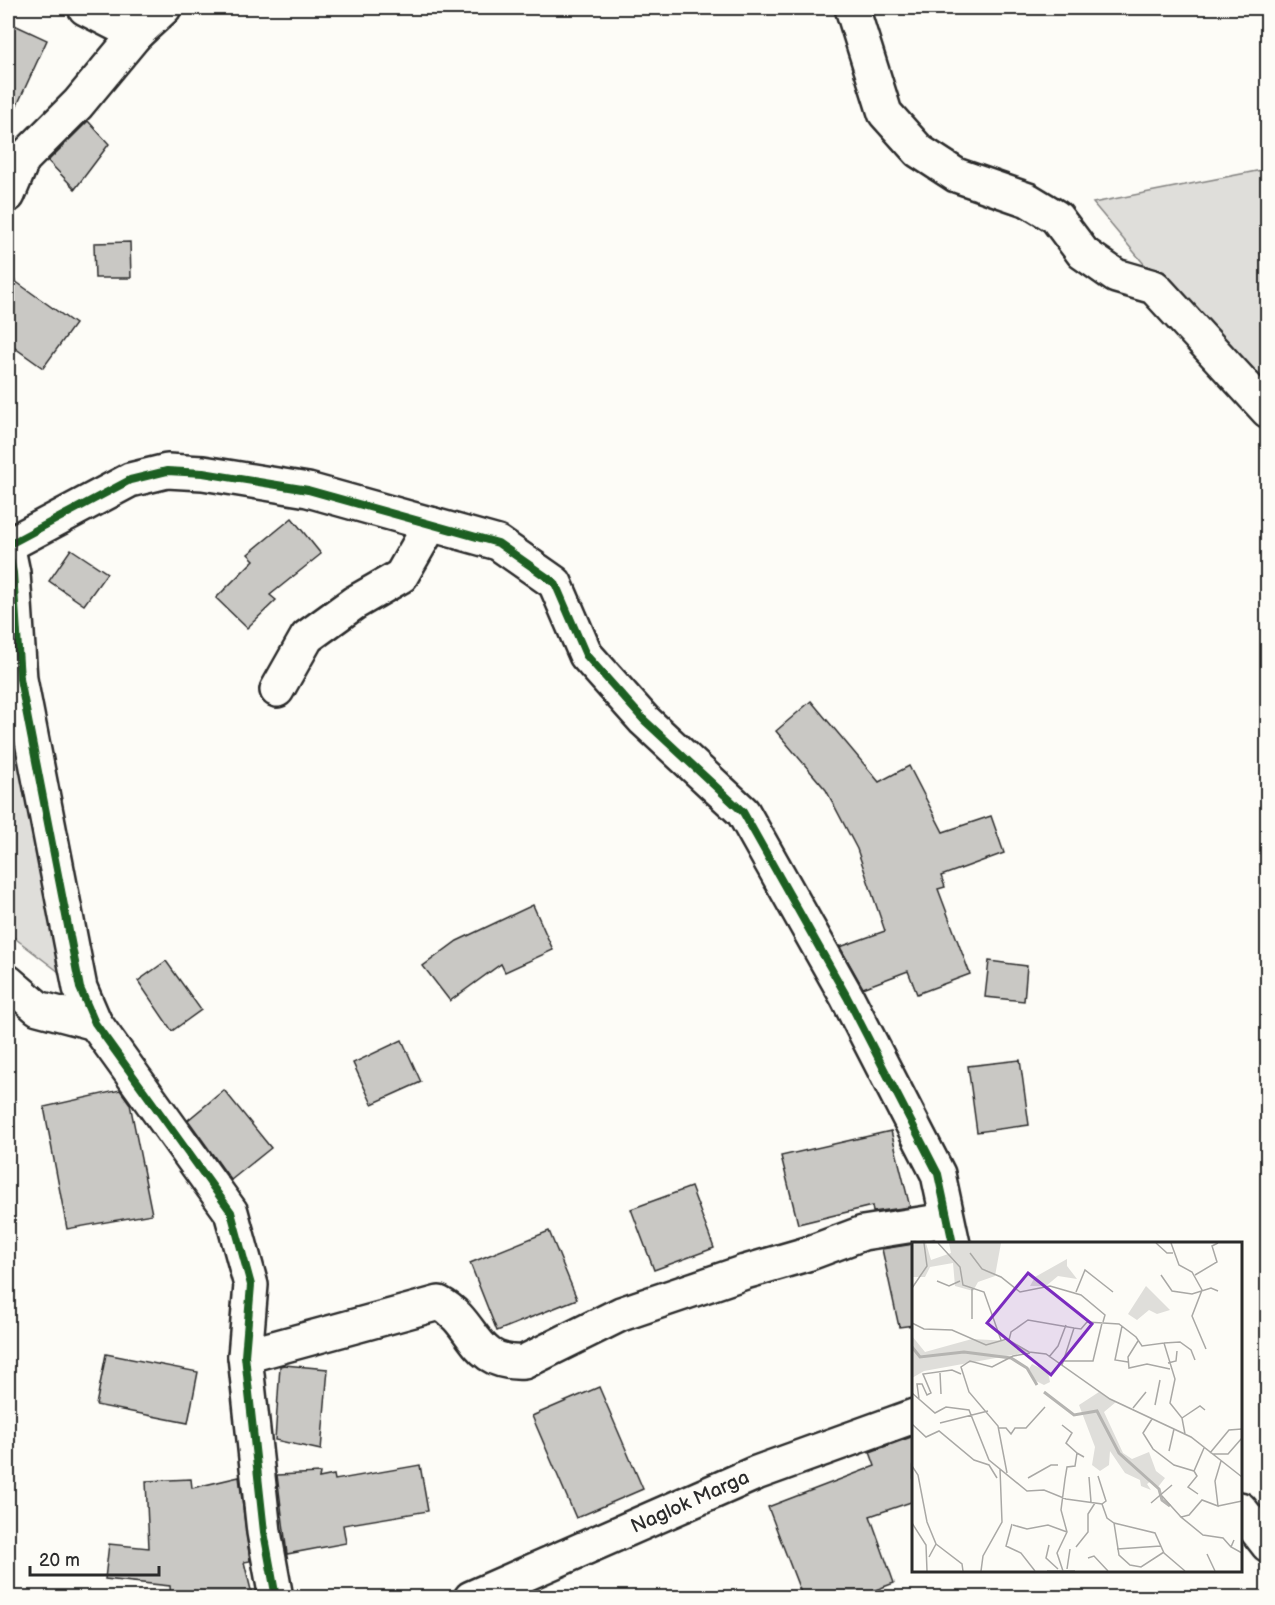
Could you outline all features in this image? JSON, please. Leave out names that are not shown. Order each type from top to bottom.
[{"type":"street","points":[[85,8],[136,34]]},
{"type":"street","points":[[8,195],[23,159],[78,104],[136,34],[164,8]]},
{"type":"street","points":[[852,8],[885,113],[919,151],[956,175],[1029,200],[1056,217],[1083,253],[1091,259],[1116,276],[1154,287],[1268,411]]},
{"type":"street","points":[[8,544],[130,480],[167,471],[203,473],[308,490],[498,543],[555,583],[586,655],[644,720],[743,812],[847,997],[938,1174],[950,1232],[862,1233],[807,1254],[745,1272],[621,1314],[524,1362],[506,1363],[487,1354],[454,1311],[440,1303],[245,1356]]},
{"type":"street","points":[[277,690],[307,637],[354,603],[401,576],[431,524]]},
{"type":"street","points":[[8,549],[14,573],[20,679],[80,988],[95,1023],[231,1212],[251,1285],[245,1356],[264,1532],[276,1598]]},
{"type":"street","points":[[8,982],[38,1008],[95,1023]]},
{"type":"street","name":"Naglok Marga","points":[[471,1598],[756,1473],[912,1417]]},
{"type":"street","points":[[1242,1512],[1268,1545]]},
{"type":"shaded area","points":[[1267,169],[1267,411],[1093,203]]},
{"type":"shaded area","points":[[8,565],[80,988],[8,933]]},
{"type":"building","points":[[8,22],[47,40],[8,125]]},
{"type":"building","points":[[88,121],[109,144],[75,189],[48,161]]},
{"type":"building","points":[[130,242],[131,278],[95,278],[94,243]]},
{"type":"building","points":[[8,276],[75,324],[43,368],[8,343]]},
{"type":"building","points":[[292,518],[321,554],[270,595],[276,600],[247,628],[216,598],[254,560],[248,554]]},
{"type":"building","points":[[71,549],[107,573],[84,605],[49,581]]},
{"type":"building","points":[[811,701],[879,782],[909,766],[943,832],[991,816],[1004,853],[941,876],[945,887],[938,889],[970,974],[917,994],[908,971],[863,988],[840,947],[885,931],[857,849],[826,790],[776,731]]},
{"type":"building","points":[[533,905],[553,950],[505,972],[501,964],[450,1001],[423,966],[457,941]]},
{"type":"building","points":[[166,961],[201,1010],[172,1031],[138,981]]},
{"type":"building","points":[[989,961],[1027,966],[1024,1001],[985,997]]},
{"type":"building","points":[[402,1040],[421,1082],[372,1104],[353,1063]]},
{"type":"building","points":[[1020,1060],[1029,1125],[977,1132],[968,1066]]},
{"type":"building","points":[[120,1090],[130,1104],[152,1214],[67,1229],[44,1107]]},
{"type":"building","points":[[224,1090],[271,1148],[231,1180],[188,1120]]},
{"type":"building","points":[[891,1131],[910,1207],[873,1212],[872,1206],[798,1224],[781,1156]]},
{"type":"building","points":[[691,1187],[714,1248],[654,1270],[631,1209]]},
{"type":"building","points":[[549,1231],[577,1299],[497,1331],[470,1263]]},
{"type":"building","points":[[912,1244],[912,1325],[899,1327],[882,1249]]},
{"type":"building","points":[[106,1354],[198,1372],[188,1423],[96,1405]]},
{"type":"building","points":[[280,1366],[328,1369],[321,1450],[275,1440]]},
{"type":"building","points":[[599,1387],[643,1489],[576,1518],[532,1416]]},
{"type":"building","points":[[912,1437],[912,1502],[870,1516],[894,1583],[854,1598],[803,1598],[768,1507],[875,1466],[870,1452]]},
{"type":"building","points":[[420,1465],[428,1511],[343,1525],[346,1543],[287,1554],[277,1475],[320,1473],[319,1478],[334,1475],[335,1480]]},
{"type":"building","points":[[239,1477],[250,1561],[244,1562],[253,1598],[171,1598],[170,1586],[105,1579],[109,1544],[149,1548],[146,1481],[191,1479],[192,1488]]},
{"type":"cycle path","points":[[8,545],[130,480],[167,471],[203,473],[308,490],[498,543],[555,583],[586,655],[644,720],[743,812],[847,997],[938,1174],[953,1242]]},
{"type":"cycle path","points":[[8,549],[13,573],[20,679],[80,988],[95,1023],[231,1212],[251,1285],[245,1356],[264,1532],[276,1598]]}]
